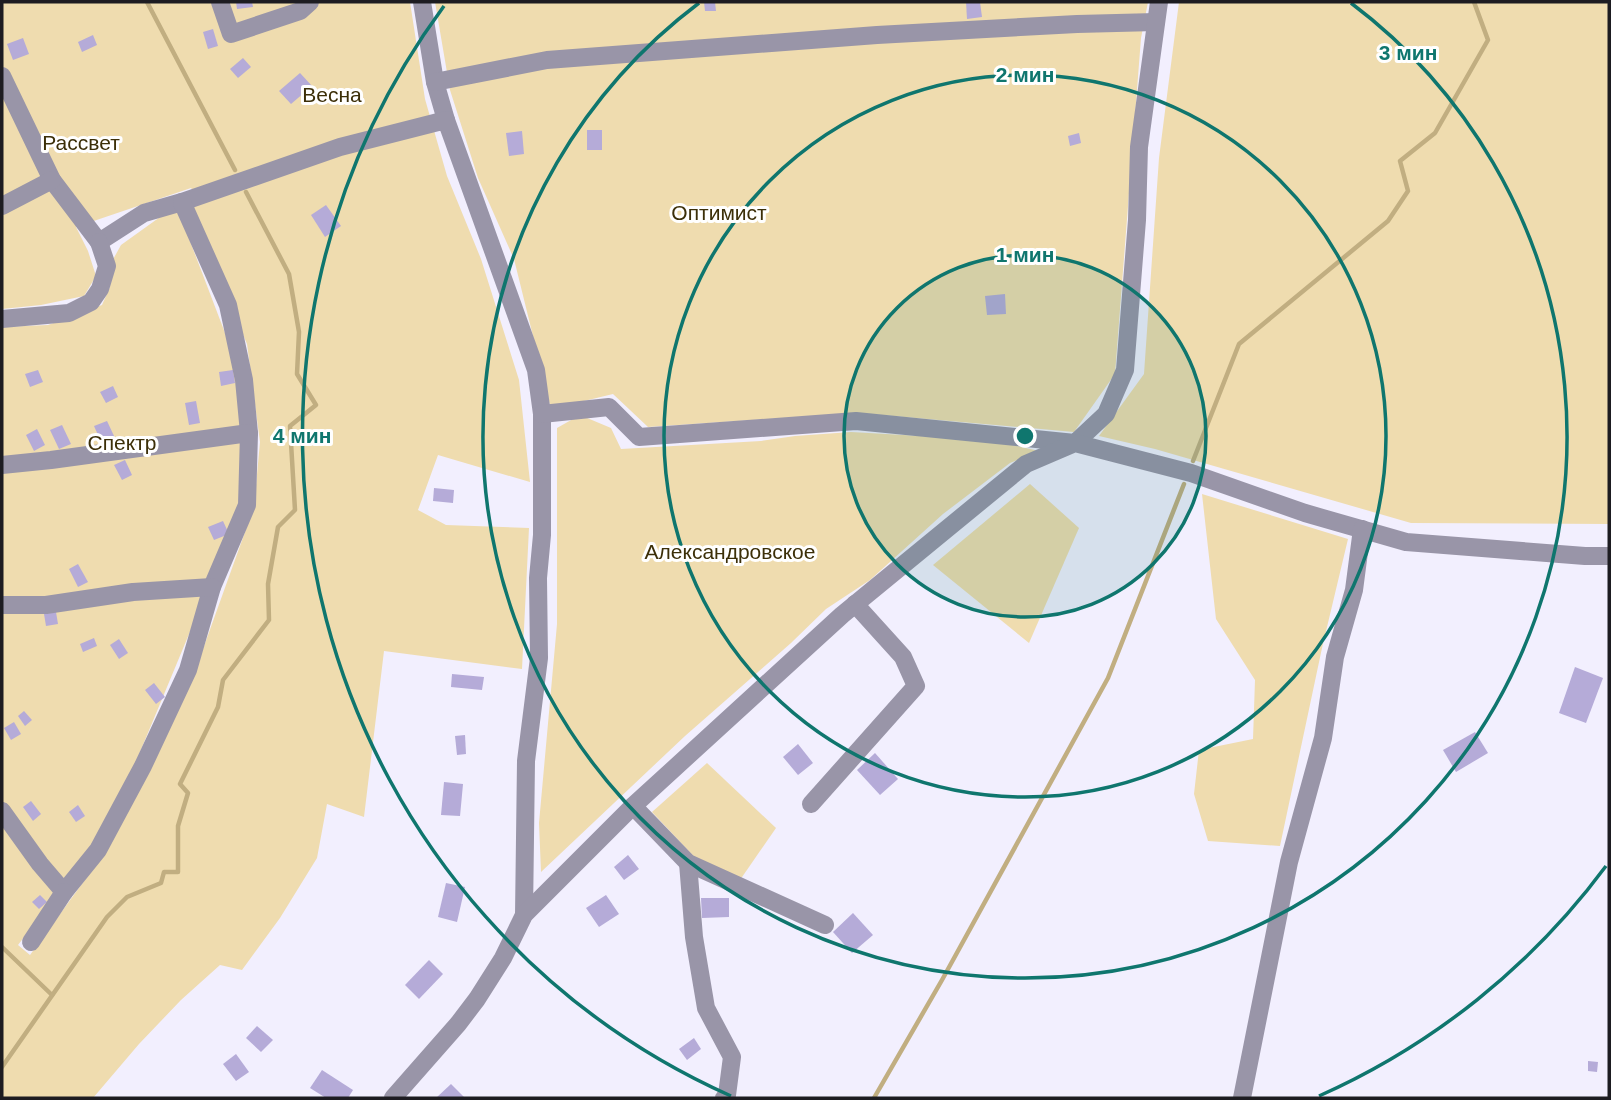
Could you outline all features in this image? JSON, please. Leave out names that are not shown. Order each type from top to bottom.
[{"type":"street","points":[[220,2],[230,34],[300,11],[310,2]]},
{"type":"street","points":[[422,2],[435,82],[446,120],[536,370],[542,414],[538,658],[526,761],[524,915]]},
{"type":"street","points":[[393,1098],[477,999],[503,958],[524,915],[633,806],[855,604],[1026,464],[1075,443],[1105,414],[1125,370],[1137,220],[1139,147],[1159,2]]},
{"type":"street","points":[[435,82],[547,60],[877,35],[1156,22]]},
{"type":"street","points":[[2,76],[52,180],[99,242],[107,266],[100,289],[91,302],[69,313],[2,318]]},
{"type":"street","points":[[99,242],[144,213],[340,147],[446,120]]},
{"type":"street","points":[[2,206],[52,180]]},
{"type":"street","points":[[31,942],[64,892],[98,850],[143,766],[188,670],[212,587],[247,505],[249,433],[244,380],[228,305],[182,202]]},
{"type":"street","points":[[542,414],[609,407],[639,437],[856,421],[1075,443],[1191,473],[1305,513],[1406,542],[1609,556]]},
{"type":"street","points":[[2,465],[249,433]]},
{"type":"street","points":[[1241,1098],[1289,863],[1323,738],[1335,657],[1354,590],[1362,529]]},
{"type":"street","points":[[2,605],[46,605],[134,592],[212,587]]},
{"type":"street","points":[[811,804],[916,686],[903,657],[855,604]]},
{"type":"street","points":[[633,806],[688,863],[825,925]]},
{"type":"street","points":[[2,811],[64,892]]},
{"type":"street","points":[[688,863],[694,937],[706,1008],[732,1057],[727,1095],[724,1098]]},
{"type":"green space","points":[[2,2],[410,2],[425,99],[447,176],[481,259],[519,380],[530,482],[438,455],[418,510],[446,525],[529,528],[522,669],[384,651],[364,817],[327,804],[317,858],[280,918],[242,970],[220,965],[181,1000],[93,1098],[2,1098],[2,821],[57,894],[18,945],[30,955],[103,855],[194,674],[254,507],[260,442],[247,344],[188,205],[199,199],[191,188],[76,227],[96,276],[84,296],[41,305],[2,309]]},
{"type":"green space","name":"Оптимист","points":[[435,2],[1148,2],[1141,38],[1115,374],[1074,432],[859,413],[648,427],[613,394],[551,409],[514,259],[478,178],[450,90]]},
{"type":"green space","points":[[1179,2],[1609,2],[1609,524],[1411,523],[1155,449],[1099,436],[1144,374],[1159,158]]},
{"type":"green space","name":"Спектр","points":[[177,207],[238,367],[244,437],[241,509],[135,764],[94,845],[64,881],[2,802],[2,327],[48,325],[102,305],[110,287],[110,265],[121,245]]},
{"type":"green space","name":"Александровское","points":[[580,415],[611,428],[621,449],[761,441],[851,432],[991,440],[1039,451],[1010,463],[943,514],[870,580],[826,609],[685,736],[541,872],[539,823],[557,624],[557,428]]},
{"type":"green space","points":[[1030,484],[1079,528],[1029,643],[933,565]]},
{"type":"green space","points":[[1202,494],[1348,539],[1280,846],[1208,841],[1194,794],[1199,750],[1253,739],[1255,680],[1216,619]]},
{"type":"green space","points":[[707,763],[776,828],[740,880],[699,862],[652,812]]},
{"type":"building","points":[[236,2],[252,2],[253,7],[237,9]]},
{"type":"building","points":[[704,2],[715,2],[716,11],[705,11]]},
{"type":"building","points":[[966,2],[980,2],[982,17],[967,19]]},
{"type":"building","points":[[213,29],[218,46],[208,49],[203,32]]},
{"type":"building","points":[[93,35],[97,45],[82,52],[78,42]]},
{"type":"building","points":[[23,38],[29,54],[13,60],[7,44]]},
{"type":"building","points":[[243,58],[251,67],[238,78],[230,69]]},
{"type":"building","points":[[300,73],[312,86],[291,104],[279,91]]},
{"type":"building","points":[[587,130],[602,130],[602,150],[587,150]]},
{"type":"building","points":[[522,131],[524,154],[509,156],[506,133]]},
{"type":"building","points":[[1079,133],[1081,143],[1070,146],[1068,136]]},
{"type":"building","points":[[326,205],[341,226],[325,237],[311,215]]},
{"type":"building","points":[[1005,294],[1006,314],[987,315],[985,296]]},
{"type":"building","points":[[38,370],[43,382],[30,387],[25,374]]},
{"type":"building","points":[[233,370],[235,383],[221,386],[219,372]]},
{"type":"building","points":[[113,386],[118,397],[106,403],[100,392]]},
{"type":"building","points":[[196,401],[200,423],[189,425],[185,403]]},
{"type":"building","points":[[107,421],[115,438],[102,444],[94,426]]},
{"type":"building","points":[[62,425],[71,444],[59,449],[50,430]]},
{"type":"building","points":[[37,429],[45,445],[34,451],[26,435]]},
{"type":"building","points":[[125,460],[132,475],[122,480],[114,465]]},
{"type":"building","points":[[434,488],[454,490],[453,503],[433,501]]},
{"type":"building","points":[[223,521],[229,534],[214,540],[208,527]]},
{"type":"building","points":[[78,564],[88,582],[78,587],[69,569]]},
{"type":"building","points":[[56,612],[58,624],[46,626],[44,614]]},
{"type":"building","points":[[94,638],[97,646],[83,652],[80,644]]},
{"type":"building","points":[[119,639],[128,653],[119,659],[110,645]]},
{"type":"building","points":[[1575,667],[1603,678],[1586,723],[1559,713]]},
{"type":"building","points":[[452,674],[484,677],[482,690],[451,687]]},
{"type":"building","points":[[154,683],[165,697],[156,704],[145,690]]},
{"type":"building","points":[[24,711],[32,720],[25,726],[18,716]]},
{"type":"building","points":[[14,722],[21,734],[11,740],[4,728]]},
{"type":"building","points":[[1475,732],[1488,753],[1456,772],[1443,750]]},
{"type":"building","points":[[465,735],[466,754],[457,755],[455,736]]},
{"type":"building","points":[[798,744],[813,763],[798,775],[783,757]]},
{"type":"building","points":[[875,753],[898,779],[880,795],[857,770]]},
{"type":"building","points":[[444,782],[463,784],[460,816],[441,815]]},
{"type":"building","points":[[31,801],[41,814],[33,821],[23,807]]},
{"type":"building","points":[[78,805],[85,816],[76,822],[69,812]]},
{"type":"building","points":[[628,855],[639,869],[624,880],[614,867]]},
{"type":"building","points":[[446,883],[465,887],[457,922],[438,917]]},
{"type":"building","points":[[40,895],[47,902],[39,909],[32,902]]},
{"type":"building","points":[[606,895],[619,914],[599,927],[586,908]]},
{"type":"building","points":[[701,898],[729,898],[729,917],[702,918]]},
{"type":"building","points":[[853,913],[873,935],[852,953],[833,932]]},
{"type":"building","points":[[429,960],[443,974],[419,999],[405,985]]},
{"type":"building","points":[[257,1026],[273,1040],[261,1052],[246,1038]]},
{"type":"building","points":[[694,1038],[701,1049],[687,1060],[679,1049]]},
{"type":"building","points":[[236,1054],[249,1072],[236,1081],[223,1064]]},
{"type":"building","points":[[1588,1061],[1598,1062],[1597,1072],[1588,1071]]},
{"type":"building","points":[[322,1070],[353,1090],[348,1098],[326,1098],[310,1088]]},
{"type":"building","points":[[451,1084],[465,1098],[436,1098]]},
{"type":"waterway","points":[[147,2],[235,170]]},
{"type":"waterway","points":[[1193,461],[1239,344],[1388,221],[1408,191],[1400,161],[1435,133],[1488,40],[1474,2]]},
{"type":"waterway","points":[[2,1067],[107,917],[127,897],[161,883],[164,872],[178,872],[178,826],[188,793],[180,784],[218,707],[223,680],[269,620],[268,584],[278,527],[295,510],[290,426],[316,405],[297,374],[299,332],[289,274],[246,192]]},
{"type":"waterway","points":[[874,1098],[1108,678],[1184,484]]},
{"type":"waterway","points":[[2,947],[52,995]]},
{"type":"park label","name":"Весна","points":[[332,94]]},
{"type":"park label","name":"Рассвет","points":[[81,142]]}]
